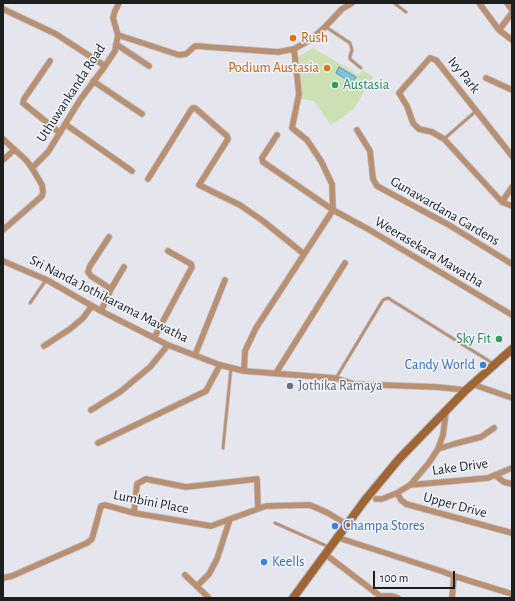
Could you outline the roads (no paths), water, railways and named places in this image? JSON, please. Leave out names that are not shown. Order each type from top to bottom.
[{"type":"main road","points":[[293,598],[364,500],[399,459],[469,387],[512,349]]},
{"type":"street","name":"Uthuwankanda Road","points":[[32,168],[48,152],[80,100],[115,51],[118,35],[113,18],[119,3]]},
{"type":"street","points":[[342,10],[344,3]]},
{"type":"street","points":[[118,35],[179,55],[186,54],[195,46],[278,52],[294,49],[310,40],[342,10],[352,3]]},
{"type":"street","points":[[479,3],[500,30],[512,40]]},
{"type":"street","points":[[507,3],[512,10]]},
{"type":"street","points":[[3,9],[56,34],[105,66]]},
{"type":"street","points":[[500,30],[512,14]]},
{"type":"street","points":[[116,44],[149,66]]},
{"type":"street","points":[[244,370],[245,352],[256,328],[333,210],[332,184],[321,161],[307,140],[292,128],[299,94],[294,49]]},
{"type":"street","name":"Ivy Park","points":[[512,156],[436,60],[430,58],[399,93],[407,106],[413,122],[419,129],[432,132],[444,140],[502,202],[512,206]]},
{"type":"street","points":[[50,61],[24,100],[23,104],[60,133]]},
{"type":"street","points":[[486,78],[512,90]]},
{"type":"street","points":[[93,81],[142,114]]},
{"type":"street","points":[[148,179],[191,110],[195,108],[227,136],[228,139],[199,185],[240,205],[263,221],[304,254]]},
{"type":"street","points":[[65,124],[132,171]]},
{"type":"street","name":"Gunawardana Gardens","points":[[357,130],[370,151],[373,179],[377,186],[449,224],[512,264]]},
{"type":"street","name":"Weerasekara Mawatha","points":[[277,135],[262,158],[263,162],[333,210],[368,229],[512,315]]},
{"type":"street","points":[[3,139],[26,160],[32,168],[42,185],[43,194],[3,230]]},
{"type":"street","points":[[3,160],[14,150]]},
{"type":"street","points":[[502,202],[512,187]]},
{"type":"street","points":[[109,237],[90,266],[88,272],[91,276],[111,289]]},
{"type":"street","points":[[154,338],[192,267],[191,264],[168,251]]},
{"type":"street","name":"Sri Nanda Jothikarama Mawatha","points":[[3,261],[46,280],[100,311],[168,345],[231,368],[335,378],[354,384],[469,387],[512,398]]},
{"type":"street","points":[[276,373],[345,263]]},
{"type":"street","points":[[100,311],[124,267]]},
{"type":"street","points":[[195,355],[225,280]]},
{"type":"street","points":[[44,346],[70,330],[83,318],[92,306]]},
{"type":"street","points":[[92,410],[120,392],[150,367],[168,345]]},
{"type":"street","points":[[98,442],[206,391],[220,365]]},
{"type":"street","points":[[376,499],[382,499],[397,493],[410,485],[428,464],[438,449],[443,435],[446,410]]},
{"type":"street","points":[[438,449],[482,437],[494,428]]},
{"type":"street","points":[[443,435],[454,444]]},
{"type":"street","name":"Lake Drive","points":[[410,485],[488,478],[512,468]]},
{"type":"street","points":[[495,475],[504,482],[512,484]]},
{"type":"street","points":[[134,513],[137,484],[146,479],[186,487],[257,479],[258,508]]},
{"type":"street","name":"Upper Drive","points":[[397,493],[401,500],[406,504],[512,533]]},
{"type":"street","name":"Lumbini Place","points":[[3,578],[12,576],[87,543],[92,539],[101,506],[105,505],[134,513],[211,526],[266,506],[310,505],[328,513],[346,524]]},
{"type":"street","points":[[197,586],[209,574],[217,559],[230,519]]},
{"type":"street","points":[[336,537],[512,594]]},
{"type":"street","points":[[327,551],[380,597],[392,596],[398,598]]},
{"type":"street","points":[[185,575],[208,597]]},
{"type":"street","points":[[452,598],[454,576]]},
{"type":"lane","points":[[394,3],[406,12]]},
{"type":"lane","points":[[325,27],[350,43],[352,50],[350,59],[360,68]]},
{"type":"lane","points":[[444,140],[477,110]]},
{"type":"lane","points":[[30,303],[46,280]]},
{"type":"lane","points":[[335,378],[383,300],[388,298],[494,364]]},
{"type":"lane","points":[[223,448],[231,368]]},
{"type":"lane","points":[[275,523],[327,551]]},
{"type":"water","points":[[339,67],[356,77],[352,83],[336,73]]},
{"type":"place","name":"Rush","points":[[293,38]]},
{"type":"place","name":"Podium Austasia","points":[[327,68]]},
{"type":"place","name":"Austasia","points":[[335,85]]},
{"type":"place","name":"Sky Fit","points":[[499,339]]},
{"type":"place","name":"Candy World","points":[[483,365]]},
{"type":"place","name":"Jothika Ramaya","points":[[290,386]]},
{"type":"place","name":"Champa Stores","points":[[335,526]]},
{"type":"place","name":"Keells","points":[[264,562]]}]
